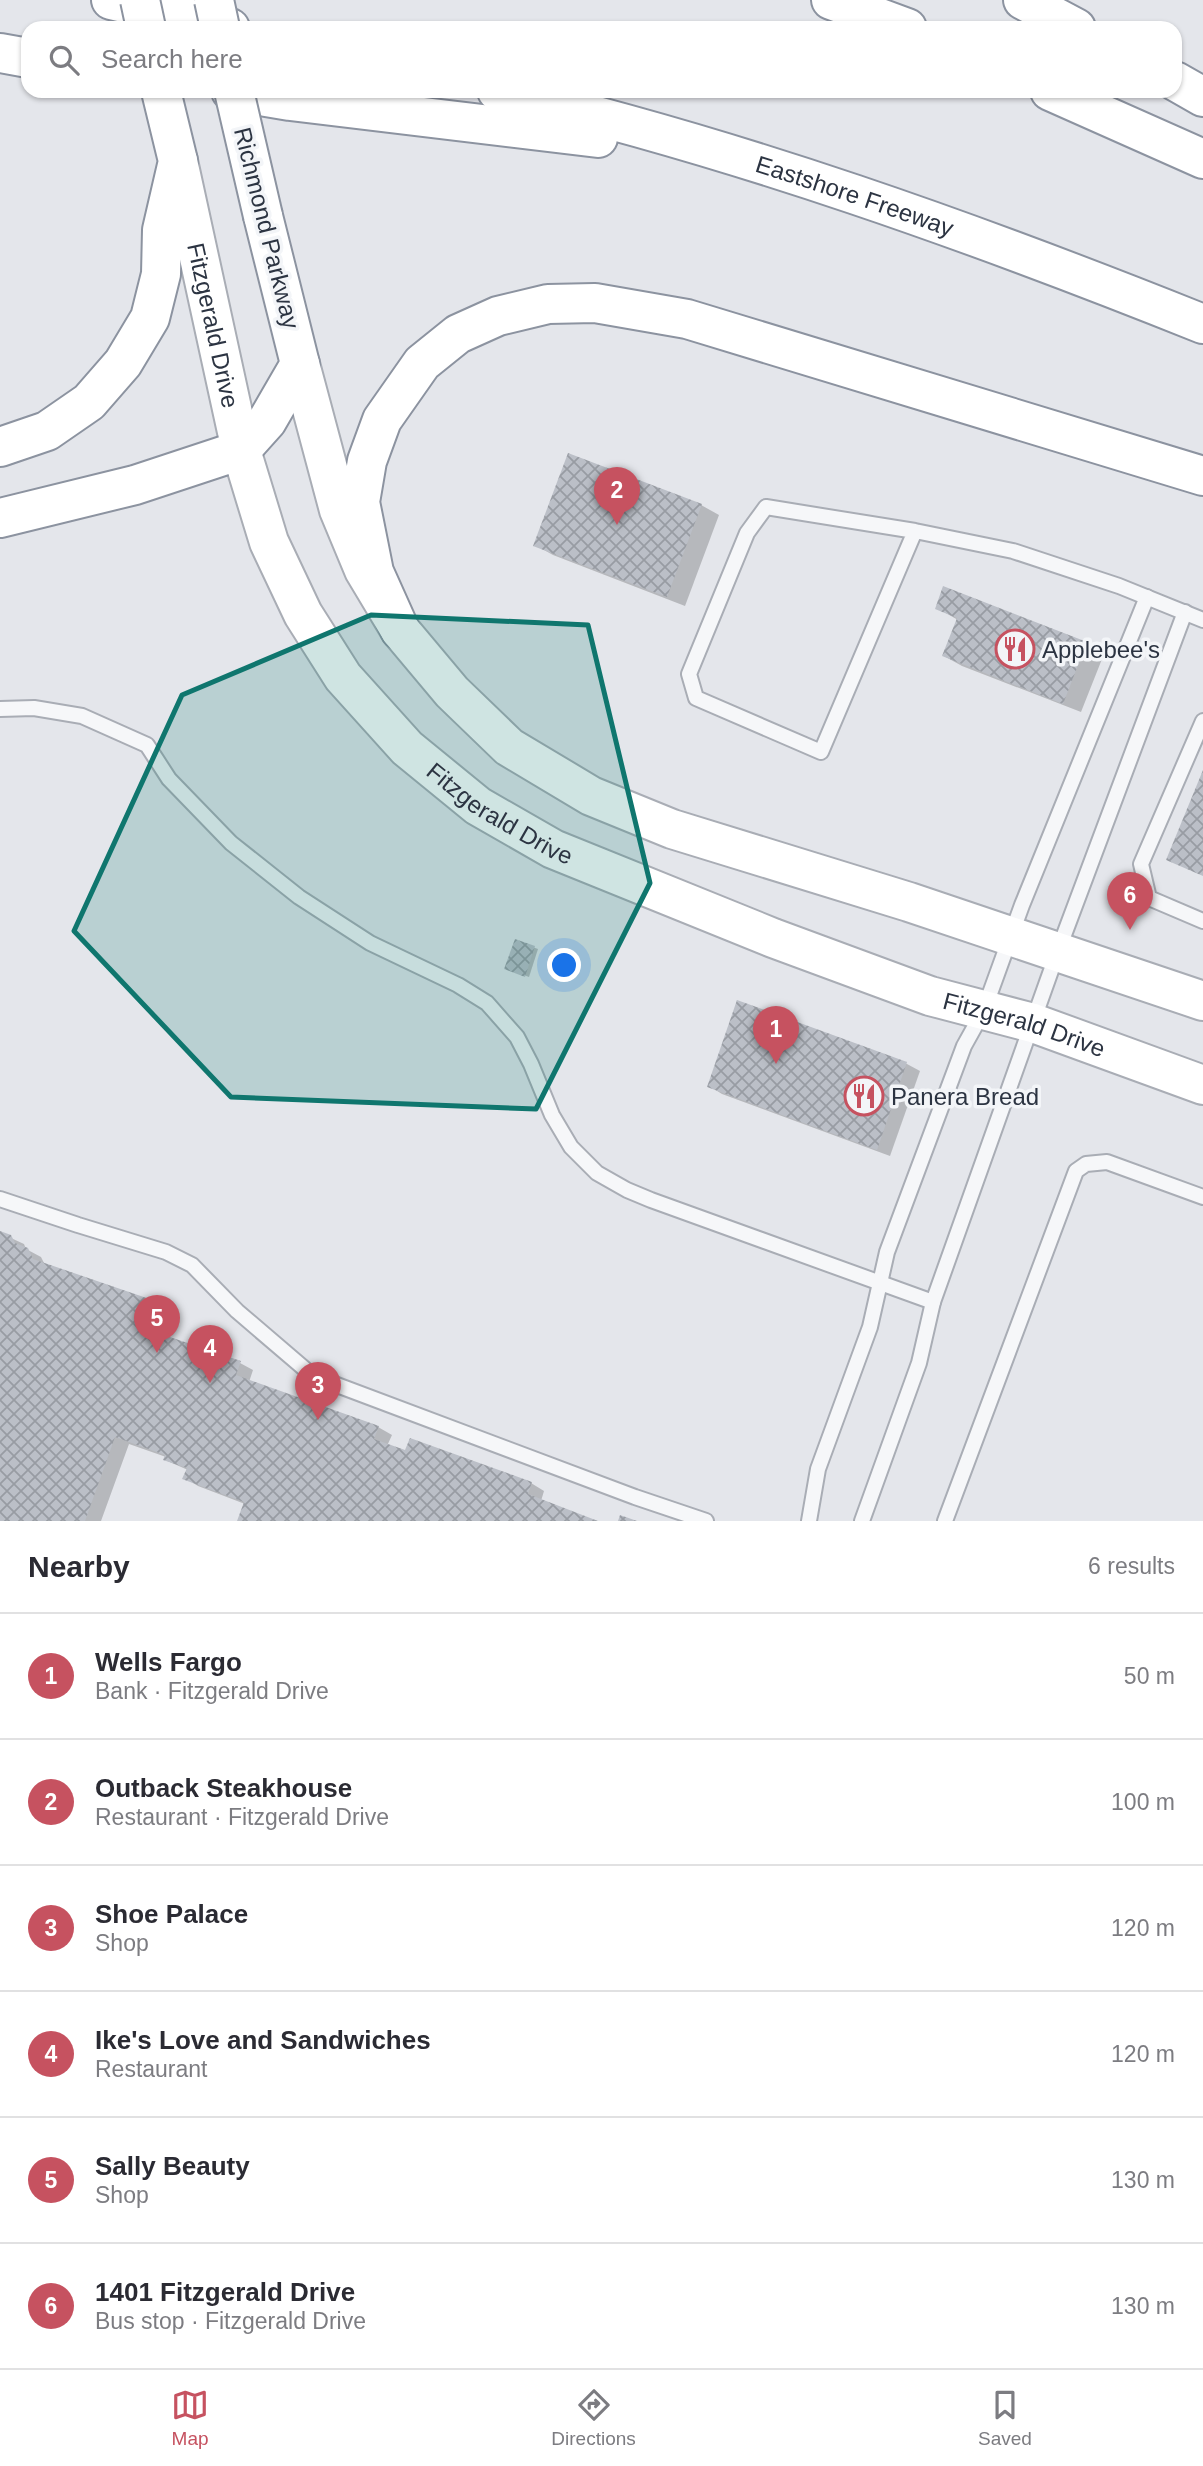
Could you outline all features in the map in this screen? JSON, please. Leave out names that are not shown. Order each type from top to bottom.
[{"type":"main road","points":[[111,0],[200,21]]},
{"type":"main road","points":[[140,0],[144,21]]},
{"type":"main road","points":[[214,0],[218,21]]},
{"type":"main road","points":[[831,0],[888,21]]},
{"type":"main road","points":[[1023,0],[1063,21]]},
{"type":"main road","points":[[0,54],[21,57]]},
{"type":"main road","points":[[1182,85],[1203,97]]},
{"type":"main road","points":[[0,447],[47,431],[89,402],[123,363],[150,318],[161,274],[162,230],[178,161],[163,98]]},
{"type":"main road","name":"Richmond Parkway","points":[[235,98],[300,364]]},
{"type":"main road","points":[[273,98],[725,153]]},
{"type":"main road","name":"Eastshore Freeway","points":[[523,98],[725,153],[901,209],[1203,324]]},
{"type":"main road","points":[[1067,98],[1203,159]]},
{"type":"main road","name":"Fitzgerald Drive","points":[[178,161],[241,450],[269,542],[303,614],[343,677],[407,748],[478,806],[553,849],[773,938],[930,996],[1033,1023],[1203,1085]]},
{"type":"main road","points":[[400,630],[374,572],[360,502],[367,461],[382,419],[422,363],[458,334],[498,316],[548,304],[595,303],[687,319],[1203,476]]},
{"type":"main road","points":[[0,518],[135,485],[241,450],[267,421],[300,364]]},
{"type":"main road","points":[[300,364],[339,510],[364,570],[400,630],[452,692],[509,747],[591,796],[672,829],[909,902],[1203,1001]]},
{"type":"lane","points":[[915,531],[821,752],[696,698],[688,674],[747,533],[766,507],[915,531],[1013,551],[1147,597],[1203,620]]},
{"type":"lane","points":[[809,1521],[818,1469],[870,1327],[887,1252],[964,1046],[984,1010],[1010,937],[1147,597]]},
{"type":"lane","points":[[862,1521],[919,1363],[933,1302],[1058,951],[1185,612]]},
{"type":"lane","points":[[0,709],[34,708],[82,716],[147,745],[169,779],[231,843],[299,897],[370,943],[458,985],[487,1003],[517,1037],[561,1131],[577,1154],[597,1173],[627,1191],[933,1302]]},
{"type":"lane","points":[[1203,721],[1141,863],[1149,898],[1203,921]]},
{"type":"lane","points":[[945,1521],[1076,1171],[1086,1164],[1107,1162],[1203,1197]]},
{"type":"lane","points":[[0,1199],[166,1252],[192,1265],[237,1311],[313,1376],[658,1506],[706,1521]]},
{"type":"highlighted area","points":[[371,615],[588,625],[650,883],[536,1109],[231,1097],[74,931],[182,695]]},
{"type":"building","points":[[568,453],[702,504],[667,597],[533,546]]},
{"type":"building","name":"Applebee's","points":[[943,586],[1087,642],[1063,704],[942,656],[957,618],[935,609]]},
{"type":"building","points":[[1203,770],[1203,876],[1166,860]]},
{"type":"building","points":[[515,939],[535,946],[525,977],[504,969]]},
{"type":"building","points":[[737,1000],[907,1062],[877,1150],[707,1087]]},
{"type":"building","points":[[0,1231],[11,1235],[15,1243],[28,1248],[33,1259],[164,1304],[155,1332],[241,1361],[236,1375],[379,1426],[374,1439],[405,1450],[410,1438],[532,1482],[528,1494],[598,1521],[237,1521],[244,1502],[182,1479],[187,1468],[163,1460],[165,1455],[115,1437],[85,1521],[0,1521]]},
{"type":"building","points":[[620,1515],[637,1521],[618,1521]]},
{"type":"place","name":"Outback Steakhouse","points":[[617,525]]},
{"type":"place","name":"Applebee's","points":[[1015,649]]},
{"type":"place","name":"1401 Fitzgerald Drive","points":[[1130,930]]},
{"type":"place","name":"Wells Fargo","points":[[776,1064]]},
{"type":"place","name":"Panera Bread","points":[[864,1096]]},
{"type":"place","name":"Sally Beauty","points":[[157,1353]]},
{"type":"place","name":"Ike's Love and Sandwiches","points":[[210,1383]]},
{"type":"place","name":"Shoe Palace","points":[[318,1420]]}]
